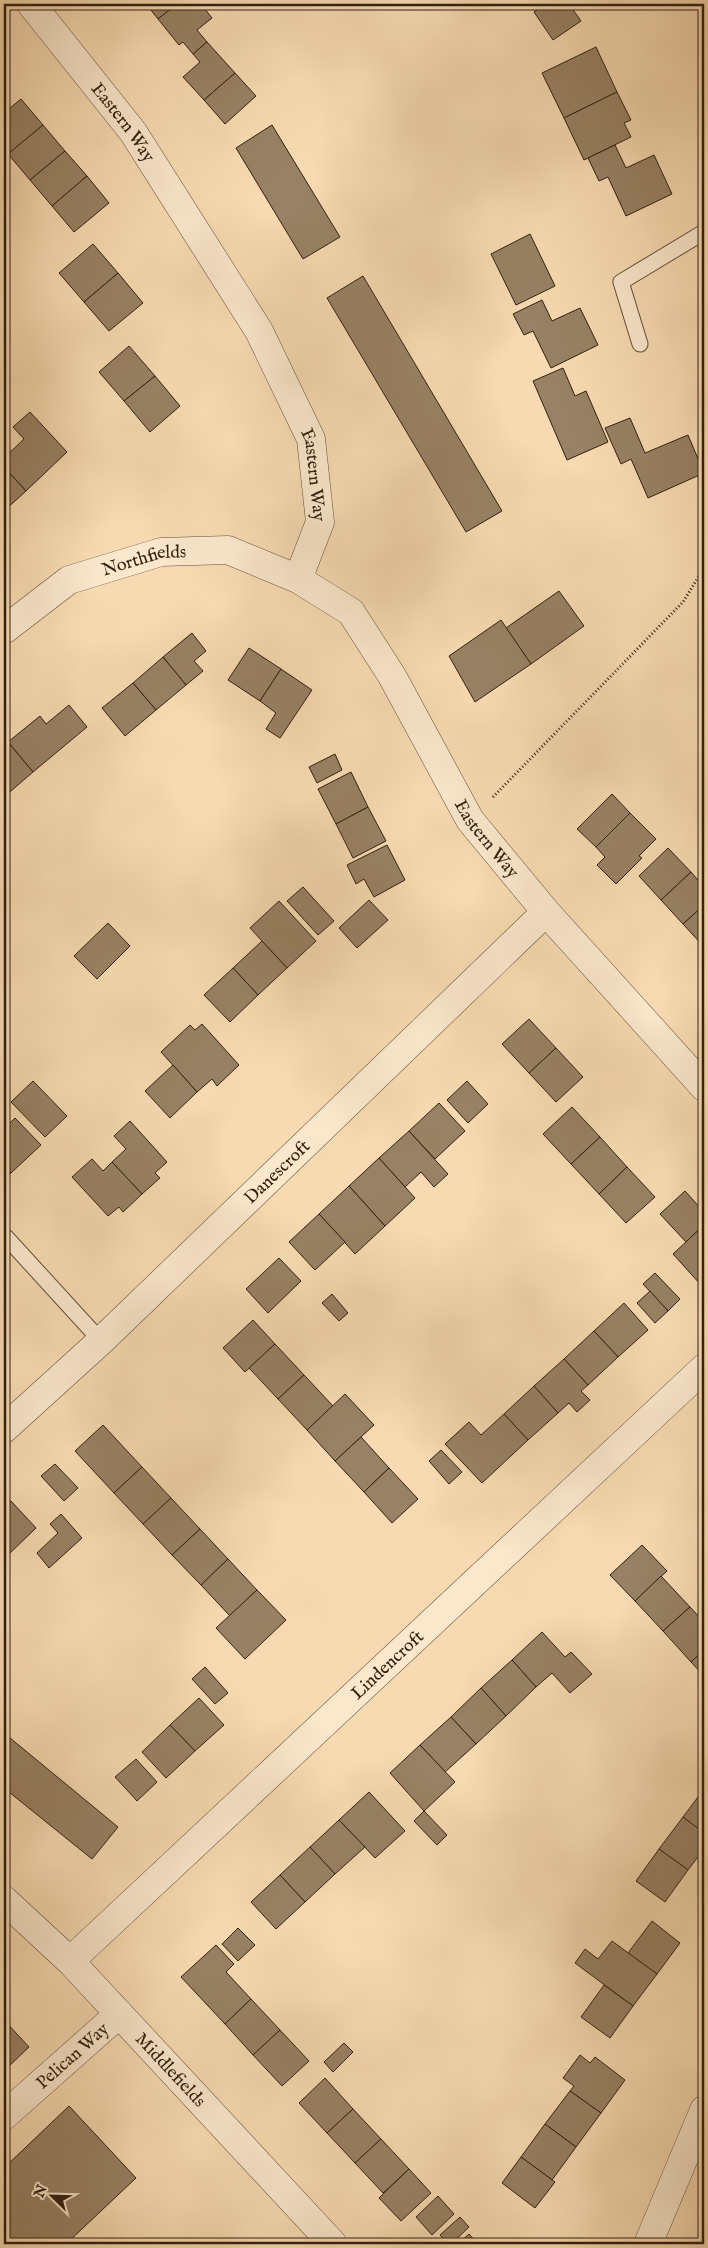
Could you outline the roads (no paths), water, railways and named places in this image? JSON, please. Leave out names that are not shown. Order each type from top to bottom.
[{"type":"street","name":"Eastern Way","points":[[31,4],[133,132],[259,331],[311,439],[320,522],[298,579],[351,612],[392,676],[470,820],[546,912],[699,1070]]},
{"type":"street","name":"Northfields","points":[[4,630],[69,580],[161,552],[228,550],[298,579]]},
{"type":"street","name":"Danescroft","points":[[4,1429],[100,1341],[546,912]]},
{"type":"street","name":"Lindencroft","points":[[70,1961],[704,1368]]},
{"type":"street","name":"Middlefields","points":[[4,1900],[70,1961],[332,2244]]},
{"type":"street","name":"Pelican Way","points":[[4,2116],[118,2014]]},
{"type":"street","points":[[648,2244],[704,2110]]},
{"type":"lane","points":[[640,344],[621,282],[704,232]]},
{"type":"lane","points":[[6,1238],[100,1341]]}]
